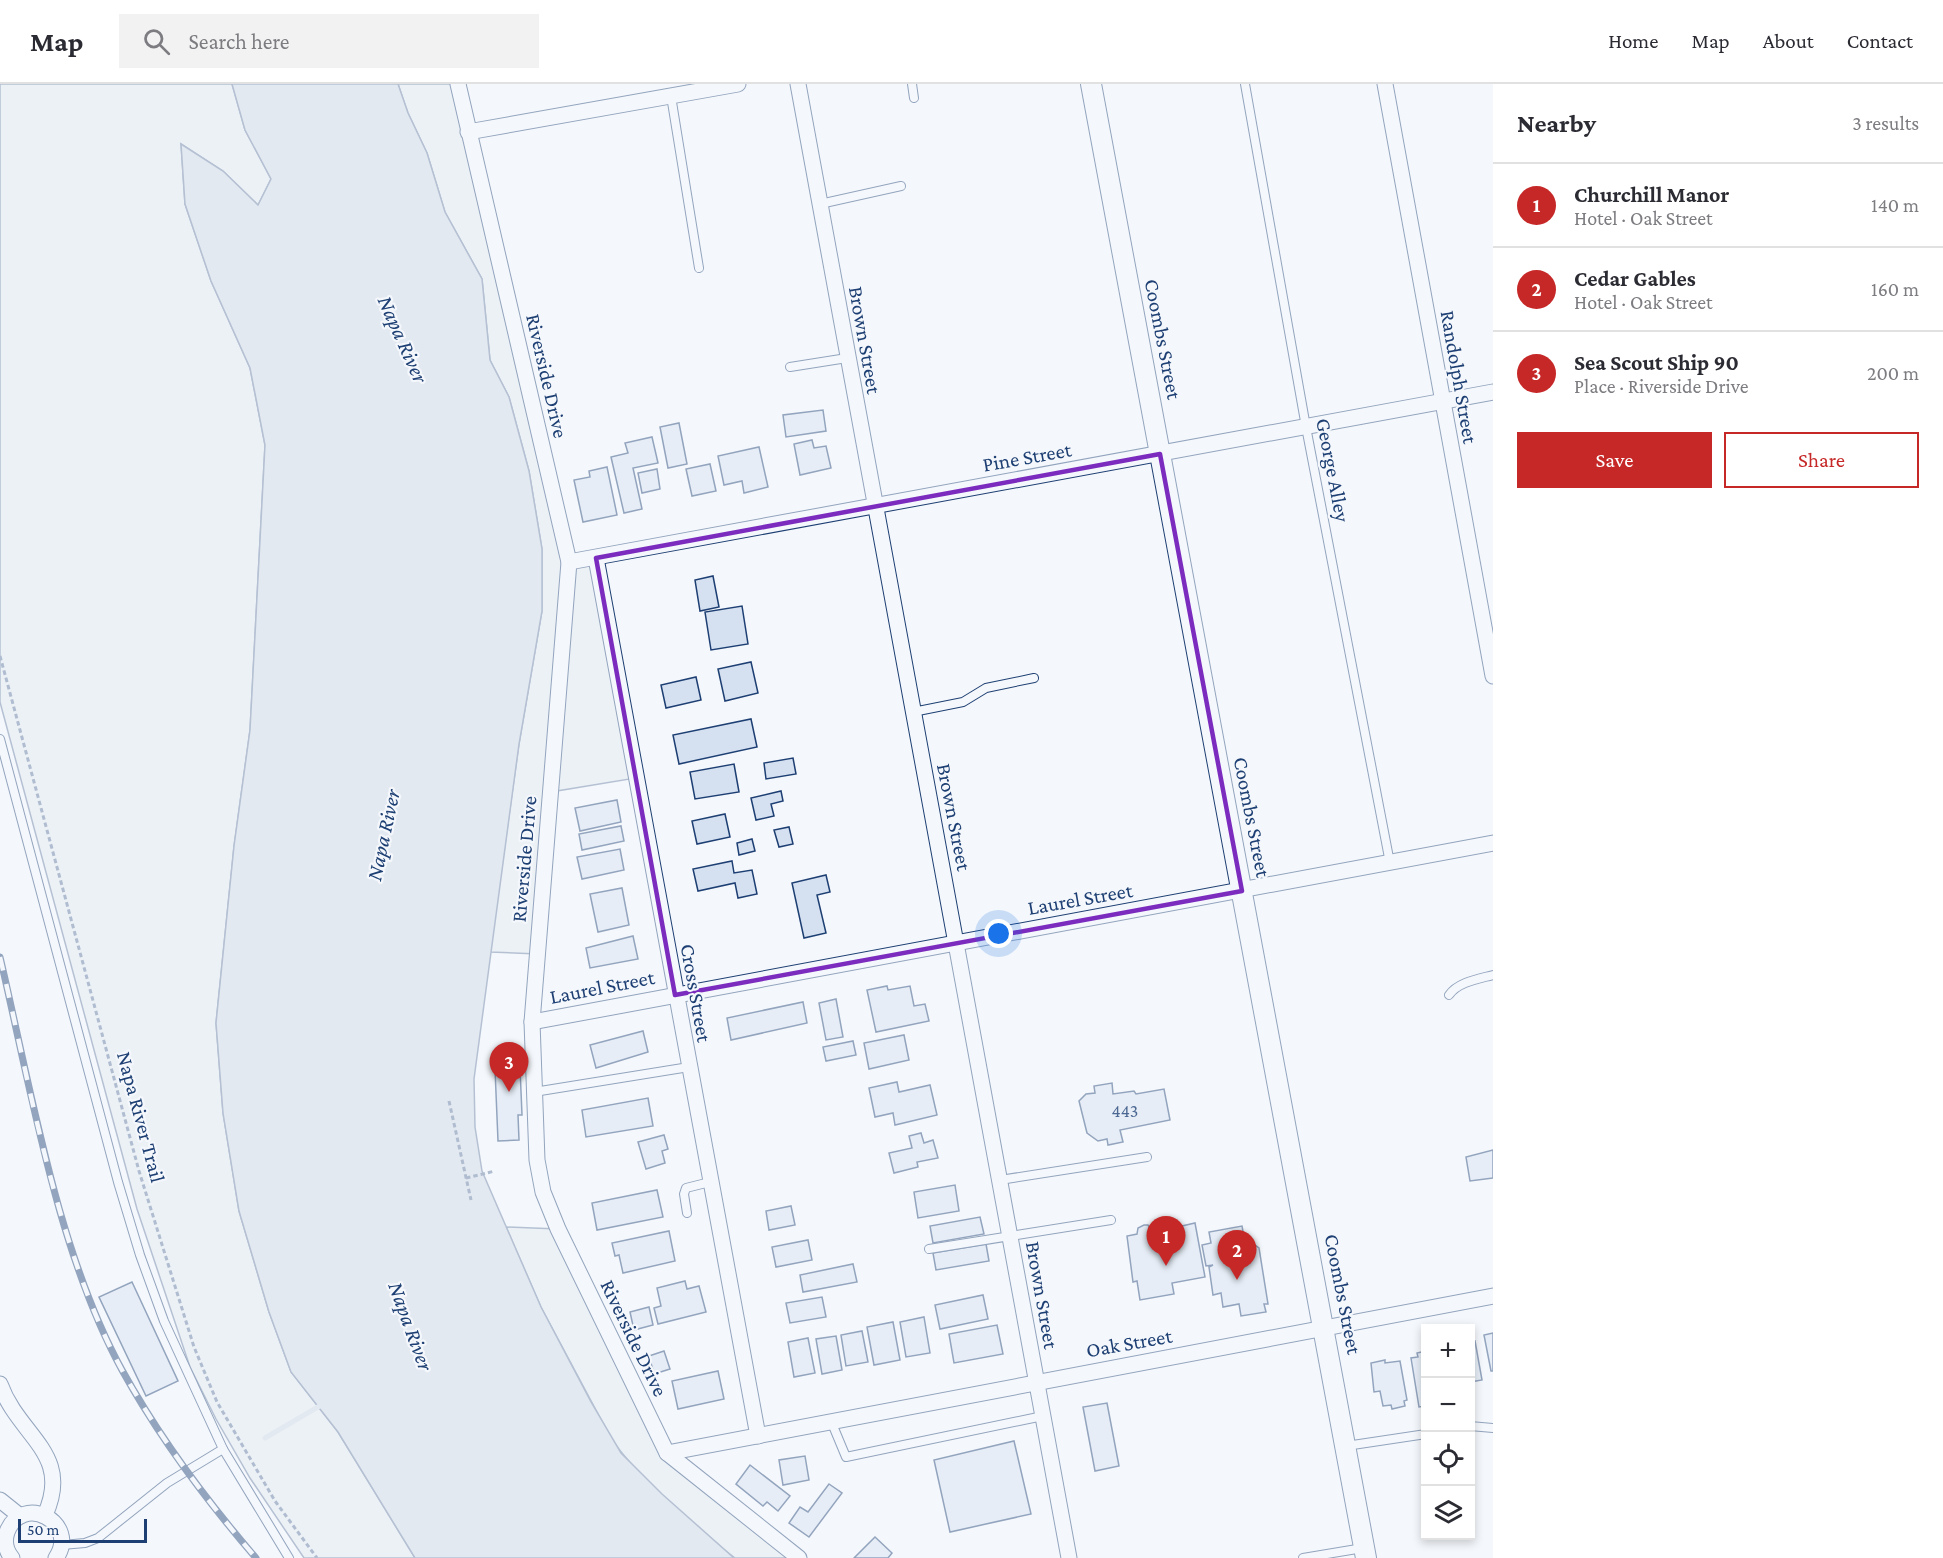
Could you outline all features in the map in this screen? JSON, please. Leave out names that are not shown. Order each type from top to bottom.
[{"type":"street","name":"Riverside Drive","points":[[458,84],[569,562],[532,1022],[537,1160],[543,1192],[558,1229],[666,1454],[799,1558]]},
{"type":"street","points":[[468,132],[738,84]]},
{"type":"street","name":"Brown Street","points":[[798,84],[874,506],[1070,1558]]},
{"type":"street","name":"Coombs Street","points":[[1091,84],[1325,1328],[1365,1553]]},
{"type":"street","name":"Randolph Street","points":[[1385,84],[1493,676]]},
{"type":"street","name":"Pine Street","points":[[569,562],[1493,392]]},
{"type":"street","name":"Cross Street","points":[[596,558],[758,1436]]},
{"type":"street","name":"Laurel Street","points":[[532,1022],[1493,843]]},
{"type":"street","name":"Oak Street","points":[[666,1454],[1493,1296]]},
{"type":"street","points":[[0,1384],[18,1420],[49,1460],[54,1490],[45,1515]]},
{"type":"street","points":[[0,1500],[20,1516]]},
{"type":"street","points":[[9,1557],[3,1532],[20,1516],[32,1512],[45,1515],[59,1527],[59,1552]]},
{"type":"lane","points":[[912,84],[914,98]]},
{"type":"lane","name":"George Alley","points":[[1245,84],[1306,427],[1390,863]]},
{"type":"lane","points":[[671,96],[699,268]]},
{"type":"lane","points":[[820,204],[901,186]]},
{"type":"lane","points":[[790,367],[847,358]]},
{"type":"lane","points":[[913,712],[963,702],[986,688],[1034,678]]},
{"type":"lane","points":[[0,739],[118,1182],[140,1255],[174,1343],[223,1449],[289,1558]]},
{"type":"lane","points":[[1449,995],[1453,989],[1462,984],[1493,975]]},
{"type":"lane","points":[[534,1092],[689,1067]]},
{"type":"lane","points":[[1000,1180],[1147,1157]]},
{"type":"lane","points":[[687,1213],[684,1194],[686,1188],[710,1182]]},
{"type":"lane","points":[[929,1249],[1111,1220]]},
{"type":"lane","points":[[831,1421],[846,1456],[1043,1416]]},
{"type":"lane","points":[[1475,1426],[1493,1428]]},
{"type":"lane","points":[[1346,1446],[1421,1435]]},
{"type":"lane","points":[[59,1552],[98,1538],[159,1489],[223,1449]]},
{"type":"lane","points":[[1303,1558],[1365,1553]]},
{"type":"path","name":"Napa River Trail","points":[[0,656],[140,1171],[194,1347],[217,1402],[275,1501],[317,1558]]},
{"type":"path","points":[[449,1101],[471,1200]]},
{"type":"path","points":[[466,1178],[495,1171]]},
{"type":"highlighted area","points":[[1160,454],[1242,891],[675,995],[596,558]]},
{"type":"shaded area","points":[[0,84],[232,84],[245,130],[271,179],[258,205],[223,171],[181,144],[185,204],[211,281],[250,368],[265,445],[250,730],[234,846],[216,1023],[223,1113],[239,1211],[269,1312],[291,1372],[338,1432],[415,1558],[304,1558],[250,1478],[216,1419],[190,1367],[137,1209],[0,702]]},
{"type":"shaded area","points":[[398,84],[458,84],[569,562],[596,558],[636,778],[551,792],[538,954],[490,952],[519,744],[542,611],[542,549],[529,471],[509,397],[490,360],[482,279],[445,212],[427,153],[408,113]]},
{"type":"shaded area","points":[[506,1227],[558,1229],[667,1453],[799,1558],[735,1558],[686,1518],[638,1471],[612,1440],[541,1307]]},
{"type":"water","name":"Napa River","points":[[232,84],[398,84],[408,113],[427,153],[445,212],[482,279],[490,360],[509,397],[529,471],[542,549],[542,611],[519,744],[474,1079],[475,1127],[482,1171],[541,1307],[591,1402],[621,1453],[662,1494],[734,1558],[415,1558],[338,1432],[291,1372],[269,1312],[239,1211],[223,1113],[216,1023],[234,846],[250,730],[265,445],[250,368],[211,281],[185,204],[181,144],[223,171],[258,205],[271,179],[245,130]]},
{"type":"building","points":[[823,410],[826,431],[786,437],[783,415]]},
{"type":"building","points":[[679,423],[687,464],[668,468],[660,427]]},
{"type":"building","points":[[652,437],[658,463],[633,468],[642,509],[624,513],[611,457],[628,453],[625,443]]},
{"type":"building","points":[[812,440],[814,448],[826,446],[831,468],[800,475],[794,444]]},
{"type":"building","points":[[759,447],[768,487],[744,493],[742,481],[724,485],[718,456]]},
{"type":"building","points":[[710,464],[716,491],[692,496],[686,469]]},
{"type":"building","points":[[607,467],[617,515],[583,522],[574,480],[590,477],[589,471]]},
{"type":"building","points":[[657,469],[660,489],[642,493],[638,473]]},
{"type":"building","points":[[713,576],[719,607],[700,611],[695,580]]},
{"type":"building","points":[[742,606],[748,644],[711,650],[705,612]]},
{"type":"building","points":[[751,662],[758,693],[725,701],[718,669]]},
{"type":"building","points":[[696,677],[701,700],[666,708],[661,685]]},
{"type":"building","points":[[751,719],[757,747],[679,764],[673,735]]},
{"type":"building","points":[[793,758],[796,774],[766,779],[764,763]]},
{"type":"building","points":[[734,764],[739,792],[695,799],[690,772]]},
{"type":"building","points":[[781,791],[783,801],[771,804],[774,816],[756,820],[751,798]]},
{"type":"building","points":[[617,800],[621,822],[580,831],[575,808]]},
{"type":"building","points":[[725,814],[730,837],[697,844],[692,821]]},
{"type":"building","points":[[621,826],[624,841],[582,850],[579,834]]},
{"type":"building","points":[[789,827],[793,844],[779,847],[774,830]]},
{"type":"building","points":[[752,839],[755,851],[739,855],[737,843]]},
{"type":"building","points":[[620,849],[624,870],[582,879],[577,857]]},
{"type":"building","points":[[732,861],[734,873],[752,870],[757,894],[738,898],[735,883],[698,891],[693,869]]},
{"type":"building","points":[[826,875],[830,892],[817,895],[826,933],[804,938],[792,883]]},
{"type":"building","points":[[622,888],[629,925],[598,932],[590,894]]},
{"type":"building","points":[[633,936],[638,959],[590,968],[586,948]]},
{"type":"building","points":[[887,986],[888,990],[910,986],[914,1006],[925,1004],[929,1021],[876,1032],[867,990]]},
{"type":"building","points":[[836,999],[843,1037],[826,1040],[819,1003]]},
{"type":"building","points":[[803,1002],[807,1023],[731,1040],[727,1018]]},
{"type":"building","points":[[643,1031],[648,1052],[596,1068],[590,1045]]},
{"type":"building","points":[[904,1035],[909,1060],[869,1069],[864,1043]]},
{"type":"building","points":[[853,1041],[856,1055],[826,1061],[823,1047]]},
{"type":"building","points":[[520,1068],[522,1115],[518,1115],[519,1140],[498,1141],[495,1069]]},
{"type":"building","points":[[897,1082],[899,1092],[930,1085],[937,1115],[895,1125],[893,1113],[875,1117],[869,1088]]},
{"type":"building","points":[[1112,1083],[1113,1094],[1134,1091],[1136,1094],[1164,1089],[1170,1120],[1120,1130],[1123,1142],[1108,1145],[1107,1139],[1098,1141],[1087,1133],[1079,1101],[1086,1094],[1095,1093],[1094,1086]]},
{"type":"building","points":[[648,1098],[653,1126],[586,1137],[582,1110]]},
{"type":"building","points":[[921,1133],[924,1143],[933,1140],[938,1158],[917,1162],[918,1167],[894,1173],[889,1153],[912,1148],[909,1136]]},
{"type":"building","points":[[664,1135],[668,1149],[662,1151],[665,1163],[646,1169],[638,1142]]},
{"type":"building","points":[[1493,1150],[1493,1178],[1470,1181],[1466,1157]]},
{"type":"building","points":[[955,1185],[959,1211],[918,1218],[914,1192]]},
{"type":"building","points":[[657,1190],[663,1217],[597,1230],[592,1203]]},
{"type":"building","points":[[791,1206],[795,1225],[769,1230],[766,1211]]},
{"type":"building","points":[[980,1217],[984,1234],[933,1243],[930,1226]]},
{"type":"building","points":[[1195,1223],[1205,1277],[1172,1283],[1174,1294],[1140,1300],[1137,1281],[1133,1282],[1127,1236],[1137,1234],[1138,1228],[1144,1225],[1148,1225],[1152,1233]]},
{"type":"building","points":[[1242,1226],[1244,1237],[1259,1248],[1268,1304],[1264,1304],[1266,1312],[1241,1316],[1239,1304],[1223,1307],[1221,1293],[1213,1295],[1209,1267],[1213,1265],[1206,1266],[1202,1245],[1211,1243],[1209,1232]]},
{"type":"building","points":[[669,1231],[675,1261],[623,1273],[619,1255],[615,1256],[612,1243]]},
{"type":"building","points":[[808,1240],[812,1260],[776,1267],[772,1247]]},
{"type":"building","points":[[986,1244],[989,1261],[936,1270],[933,1253]]},
{"type":"building","points":[[853,1264],[857,1282],[803,1292],[800,1275]]},
{"type":"building","points":[[685,1281],[687,1289],[699,1286],[706,1312],[658,1324],[654,1308],[661,1306],[657,1288]]},
{"type":"building","points":[[132,1282],[178,1381],[146,1396],[99,1297]]},
{"type":"building","points":[[983,1295],[988,1319],[940,1329],[935,1305]]},
{"type":"building","points":[[822,1297],[826,1317],[790,1323],[786,1303]]},
{"type":"building","points":[[649,1307],[653,1325],[634,1330],[630,1312]]},
{"type":"building","points":[[924,1317],[930,1353],[906,1357],[900,1322]]},
{"type":"building","points":[[893,1322],[900,1360],[874,1365],[867,1327]]},
{"type":"building","points":[[997,1325],[1003,1354],[954,1363],[949,1334]]},
{"type":"building","points":[[862,1331],[868,1362],[846,1366],[841,1335]]},
{"type":"building","points":[[1493,1333],[1493,1371],[1491,1371],[1484,1335]]},
{"type":"building","points":[[836,1336],[842,1370],[822,1374],[816,1339]]},
{"type":"building","points":[[808,1338],[815,1373],[794,1377],[788,1342]]},
{"type":"building","points":[[1475,1341],[1482,1380],[1475,1381]]},
{"type":"building","points":[[664,1351],[670,1369],[654,1374],[649,1356]]},
{"type":"building","points":[[1421,1352],[1421,1407],[1419,1407],[1411,1358],[1418,1357],[1417,1353]]},
{"type":"building","points":[[1385,1360],[1385,1363],[1400,1361],[1407,1400],[1404,1401],[1405,1406],[1392,1409],[1391,1405],[1383,1406],[1380,1391],[1374,1392],[1371,1363]]},
{"type":"building","points":[[718,1371],[724,1399],[678,1409],[672,1381]]},
{"type":"building","points":[[1107,1403],[1119,1466],[1095,1471],[1083,1407]]},
{"type":"building","points":[[1014,1441],[1031,1514],[950,1532],[934,1460]]},
{"type":"building","points":[[805,1456],[809,1480],[783,1485],[779,1460]]},
{"type":"building","points":[[750,1465],[790,1496],[778,1511],[767,1502],[763,1506],[736,1484]]},
{"type":"building","points":[[829,1484],[842,1493],[809,1537],[789,1523],[800,1507],[808,1512]]},
{"type":"building","points":[[875,1537],[892,1553],[888,1558],[854,1558]]},
{"type":"waterway","points":[[265,1438],[323,1404]]},
{"type":"railway","points":[[0,957],[48,1168],[63,1222],[99,1324],[136,1395],[167,1444],[201,1491],[256,1558]]},
{"type":"place","name":"Sea Scout Ship 90","points":[[509,1092]]},
{"type":"place","name":"Churchill Manor","points":[[1166,1266]]},
{"type":"place","name":"Cedar Gables","points":[[1237,1280]]}]
